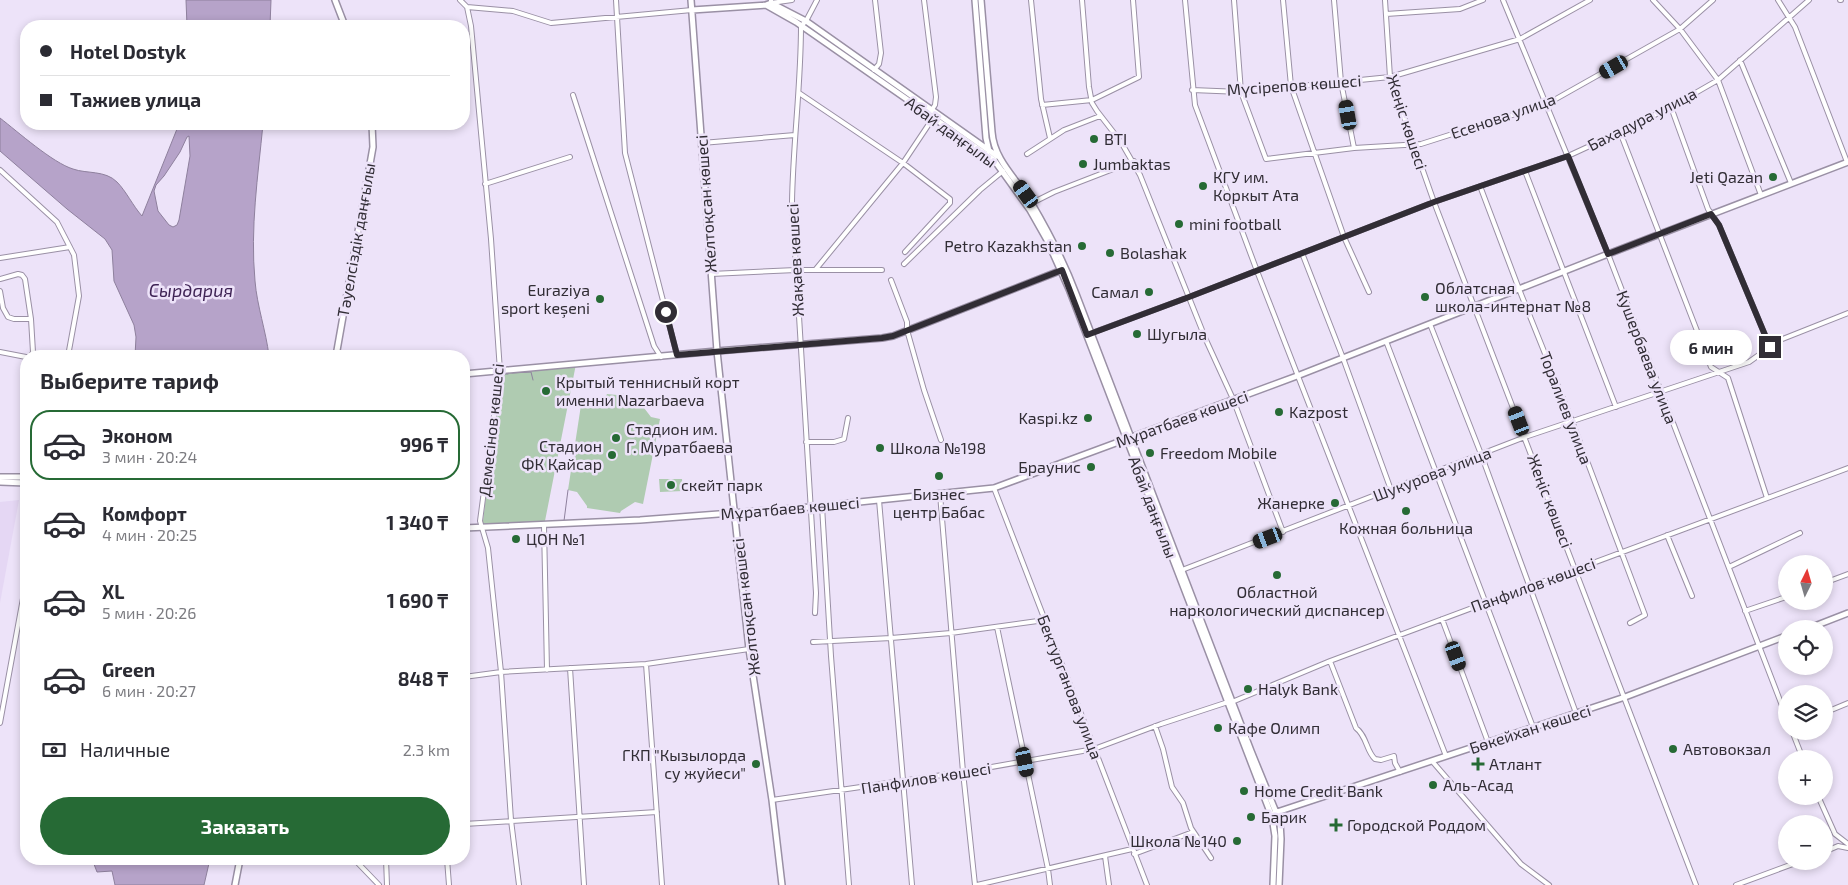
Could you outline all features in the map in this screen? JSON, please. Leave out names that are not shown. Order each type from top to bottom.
[{"type":"street","points":[[335,0],[343,20]]},
{"type":"street","points":[[460,0],[467,7],[514,11],[547,23],[792,0]]},
{"type":"street","points":[[467,7],[470,0]]},
{"type":"street","points":[[616,0],[625,153],[677,355]]},
{"type":"street","name":"Желтоқсан көшесі","points":[[692,0],[717,351],[749,649],[772,800],[782,885]]},
{"type":"street","points":[[803,24],[817,0]]},
{"type":"street","points":[[874,70],[881,59],[875,0]]},
{"type":"street","points":[[924,0],[936,97],[935,106],[931,111]]},
{"type":"street","points":[[975,0],[985,128],[989,150]]},
{"type":"street","points":[[981,0],[992,141],[997,159]]},
{"type":"street","points":[[1031,0],[1042,105],[1050,138]]},
{"type":"street","points":[[1082,0],[1092,100],[1100,116],[1134,161],[1206,340],[1233,399],[1283,532]]},
{"type":"street","points":[[1042,105],[1092,100],[1139,77],[1133,0]]},
{"type":"street","points":[[1185,0],[1194,105],[1297,376],[1446,756]]},
{"type":"street","points":[[1234,0],[1241,92]]},
{"type":"street","points":[[1283,0],[1291,86],[1344,237],[1369,292]]},
{"type":"street","points":[[1334,0],[1341,82],[1354,148]]},
{"type":"street","name":"Жеңіс көшесі","points":[[1384,0],[1390,77],[1434,202],[1626,697],[1696,885]]},
{"type":"street","points":[[1386,14],[1460,8],[1483,0]]},
{"type":"street","name":"Кушербаева улица","points":[[1503,0],[1608,254],[1778,696]]},
{"type":"street","name":"Мүсірепов көшесі","points":[[1192,90],[1241,92],[1390,77],[1520,39],[1590,0]]},
{"type":"street","points":[[1653,0],[1680,29],[1718,80],[1761,195]]},
{"type":"street","name":"Есенова улица","points":[[1241,92],[1266,159],[1354,148],[1421,144],[1547,104],[1680,29],[1713,0]]},
{"type":"street","points":[[1778,0],[1795,27],[1848,163]]},
{"type":"street","name":"Бахадура улица","points":[[1089,334],[1434,202],[1568,156],[1620,132],[1718,80],[1809,0]]},
{"type":"street","name":"Абай даңғылы","points":[[769,3],[874,70],[989,150],[1032,207],[1064,269],[1230,702]]},
{"type":"street","name":"Демесінов көшесі","points":[[467,7],[470,20]]},
{"type":"street","name":"Демесінов көшесі","points":[[470,21],[491,239],[500,371],[480,521],[488,548],[500,672],[511,820],[519,885]]},
{"type":"street","name":"Абай даңғылы","points":[[803,24],[934,118],[997,159],[1003,171],[1032,207]]},
{"type":"street","name":"Жақаев көшесі","points":[[803,24],[792,202],[816,593],[815,614]]},
{"type":"street","points":[[1740,60],[1791,183]]},
{"type":"street","points":[[799,93],[902,163],[949,198],[951,201],[905,252]]},
{"type":"street","points":[[573,95],[654,346],[661,357]]},
{"type":"street","points":[[1670,107],[1711,214],[1719,225],[1770,347]]},
{"type":"street","points":[[1027,154],[1064,130],[1100,116]]},
{"type":"street","points":[[816,269],[902,163],[934,118]]},
{"type":"street","points":[[972,140],[982,139],[985,128]]},
{"type":"street","name":"Тәуелсіздік даңғылы","points":[[337,350],[373,147],[372,130]]},
{"type":"street","points":[[1620,132],[1711,367],[1728,378],[1767,498]]},
{"type":"street","points":[[702,143],[795,135]]},
{"type":"street","points":[[485,184],[570,157]]},
{"type":"street","points":[[1032,207],[1054,192],[1134,161]]},
{"type":"street","name":"Мұратбаев көшесі","points":[[470,530],[735,513],[994,488],[1297,376],[1563,271],[1848,163]]},
{"type":"street","points":[[0,170],[57,222],[74,255],[79,296],[69,350]]},
{"type":"street","points":[[1525,170],[1616,406]]},
{"type":"street","points":[[904,264],[1003,171]]},
{"type":"street","name":"Торалиев улица","points":[[1480,186],[1518,289],[1572,421],[1645,615],[1630,623]]},
{"type":"street","points":[[0,258],[70,247]]},
{"type":"street","points":[[1302,253],[1343,358],[1390,490]]},
{"type":"street","points":[[711,274],[816,269],[882,270]]},
{"type":"street","points":[[470,374],[882,338],[1064,269]]},
{"type":"street","points":[[0,279],[18,274],[22,275],[25,279],[31,319],[33,350]]},
{"type":"street","points":[[891,280],[907,322],[907,330],[924,390],[941,440]]},
{"type":"street","points":[[0,291],[3,308],[8,317],[31,319]]},
{"type":"street","name":"Шукурова улица","points":[[1182,570],[1525,437],[1749,362],[1780,340],[1848,313]]},
{"type":"street","points":[[1430,324],[1481,454],[1576,713]]},
{"type":"street","points":[[1386,341],[1533,728]]},
{"type":"street","points":[[0,352],[20,356]]},
{"type":"street","points":[[806,442],[834,442],[844,439],[848,418]]},
{"type":"street","name":"Абай даңғылы","points":[[1129,438],[1182,570],[1230,702]]},
{"type":"street","name":"Панфилов көшесі","points":[[772,800],[902,782],[1094,749],[1155,726],[1230,702],[1398,635],[1848,468]]},
{"type":"street","points":[[0,477],[20,477]]},
{"type":"street","points":[[0,482],[20,482]]},
{"type":"street","name":"Бектурганова улица","points":[[994,488],[1147,885]]},
{"type":"street","points":[[940,494],[963,772],[976,885],[1105,856],[1133,852],[1193,832]]},
{"type":"street","points":[[880,500],[912,885]]},
{"type":"street","points":[[822,506],[830,641],[849,885]]},
{"type":"street","points":[[544,526],[547,670]]},
{"type":"street","points":[[1728,568],[1800,533]]},
{"type":"street","points":[[1667,535],[1692,596]]},
{"type":"street","points":[[1833,580],[1848,574]]},
{"type":"street","points":[[1745,611],[1778,599]]},
{"type":"street","points":[[1830,620],[1848,613]]},
{"type":"street","points":[[0,724],[20,615]]},
{"type":"street","points":[[1442,619],[1488,742]]},
{"type":"street","points":[[813,642],[951,633],[1045,620]]},
{"type":"street","points":[[997,626],[1050,885]]},
{"type":"street","name":"Бөкейхан көшесі","points":[[1273,813],[1626,697],[1778,639]]},
{"type":"street","points":[[470,676],[500,672],[646,664],[749,649]]},
{"type":"street","points":[[1330,661],[1356,728],[1362,732],[1371,755],[1375,760],[1394,756],[1395,763],[1400,772]]},
{"type":"street","points":[[646,664],[662,885]]},
{"type":"street","points":[[570,668],[584,885]]},
{"type":"street","points":[[1230,702],[1273,813],[1280,826],[1279,885]]},
{"type":"street","points":[[1833,710],[1848,704]]},
{"type":"street","points":[[1155,726],[1163,749],[1172,788],[1183,803],[1193,832],[1211,858]]},
{"type":"street","points":[[1432,761],[1521,864],[1549,885]]},
{"type":"street","points":[[1821,805],[1835,834],[1848,844]]},
{"type":"street","points":[[470,823],[656,812]]},
{"type":"street","points":[[1273,813],[1276,836],[1273,885]]},
{"type":"street","points":[[1833,848],[1838,846],[1848,848]]},
{"type":"street","points":[[1105,856],[1109,885]]},
{"type":"street","points":[[235,885],[239,865]]},
{"type":"street","points":[[360,865],[379,885]]},
{"type":"street","points":[[386,865],[387,885]]},
{"type":"street","points":[[447,865],[449,885]]},
{"type":"street","points":[[1736,885],[1778,869]]},
{"type":"shaded area","points":[[19,500],[0,603],[0,502]]},
{"type":"green space","points":[[576,364],[544,526],[482,529],[501,371]]},
{"type":"green space","name":"Стадион им. Г. Муратбаева","points":[[620,393],[641,401],[641,404],[651,417],[660,419],[643,504],[635,502],[620,513],[587,508],[577,492],[568,490],[581,405],[591,406],[607,394],[617,395]]},
{"type":"green space","name":"скейт парк","points":[[659,479],[682,479],[683,491],[660,492]]},
{"type":"water","points":[[186,0],[271,0],[270,20],[187,20]]},
{"type":"water","name":"Сырдария","points":[[0,118],[65,166],[78,171],[101,174],[112,178],[142,216],[177,130],[262,130],[253,241],[256,290],[268,350],[135,350],[134,325],[114,281],[112,250],[105,239],[0,151]],"holes":[[[189,136],[190,156],[177,225],[173,227],[169,225],[158,211],[154,191],[156,185],[164,176]]]},
{"type":"water","points":[[94,865],[209,865],[204,885],[115,885],[112,871],[97,872]]},
{"type":"waterway","points":[[512,373],[531,372],[533,380]]},
{"type":"waterway","points":[[564,521],[568,490]]},
{"type":"place","name":"BTI","points":[[1094,139]]},
{"type":"place","name":"Jumbaktas","points":[[1083,164]]},
{"type":"place","name":"Jeti Qazan","points":[[1773,177]]},
{"type":"place","name":"КГУ им. Коркыт Ата","points":[[1203,186]]},
{"type":"place","name":"mini football","points":[[1179,224]]},
{"type":"place","name":"Petro Kazakhstan","points":[[1082,246]]},
{"type":"place","name":"Bolashak","points":[[1110,253]]},
{"type":"place","name":"Самал","points":[[1149,292]]},
{"type":"place","name":"Облатсная школа-интернат №8","points":[[1425,297]]},
{"type":"place","name":"Euraziya sport keşeni","points":[[600,299]]},
{"type":"place","name":"Шугыла","points":[[1137,334]]},
{"type":"place","name":"Крытый теннисный корт именни Nazarbaeva","points":[[546,391]]},
{"type":"place","name":"Kazpost","points":[[1279,412]]},
{"type":"place","name":"Kaspi.kz","points":[[1088,418]]},
{"type":"place","name":"Стадион им. Г. Муратбаева","points":[[616,438]]},
{"type":"place","name":"Школа №198","points":[[880,448]]},
{"type":"place","name":"Freedom Mobile","points":[[1150,453]]},
{"type":"place","name":"Стадион ФК Қайсар","points":[[612,455]]},
{"type":"place","name":"Браунис","points":[[1091,467]]},
{"type":"place","name":"Бизнес центр Бабас","points":[[939,476]]},
{"type":"place","name":"скейт парк","points":[[671,485]]},
{"type":"place","name":"Жанерке","points":[[1335,503]]},
{"type":"place","name":"Кожная больница","points":[[1406,511]]},
{"type":"place","name":"ЦОН №1","points":[[516,539]]},
{"type":"place","name":"Областной наркологический диспансер","points":[[1277,575]]},
{"type":"place","name":"Halyk Bank","points":[[1248,689]]},
{"type":"place","name":"Кафе Олимп","points":[[1218,728]]},
{"type":"place","name":"Автовокзал","points":[[1673,749]]},
{"type":"place","name":"ГКП \"Кызылорда су жуйеси\"","points":[[756,764]]},
{"type":"place","name":"Атлант","points":[[1478,764]]},
{"type":"place","name":"Аль-Асад","points":[[1433,785]]},
{"type":"place","name":"Home Credit Bank","points":[[1244,791]]},
{"type":"place","name":"Барик","points":[[1251,817]]},
{"type":"place","name":"Городской Роддом","points":[[1336,825]]},
{"type":"place","name":"Школа №140","points":[[1237,841]]},
{"type":"route","points":[[666,312],[677,355],[882,338],[893,336],[1062,270],[1087,335],[1434,202],[1568,156],[1608,254],[1711,214],[1719,225],[1770,347]]}]
